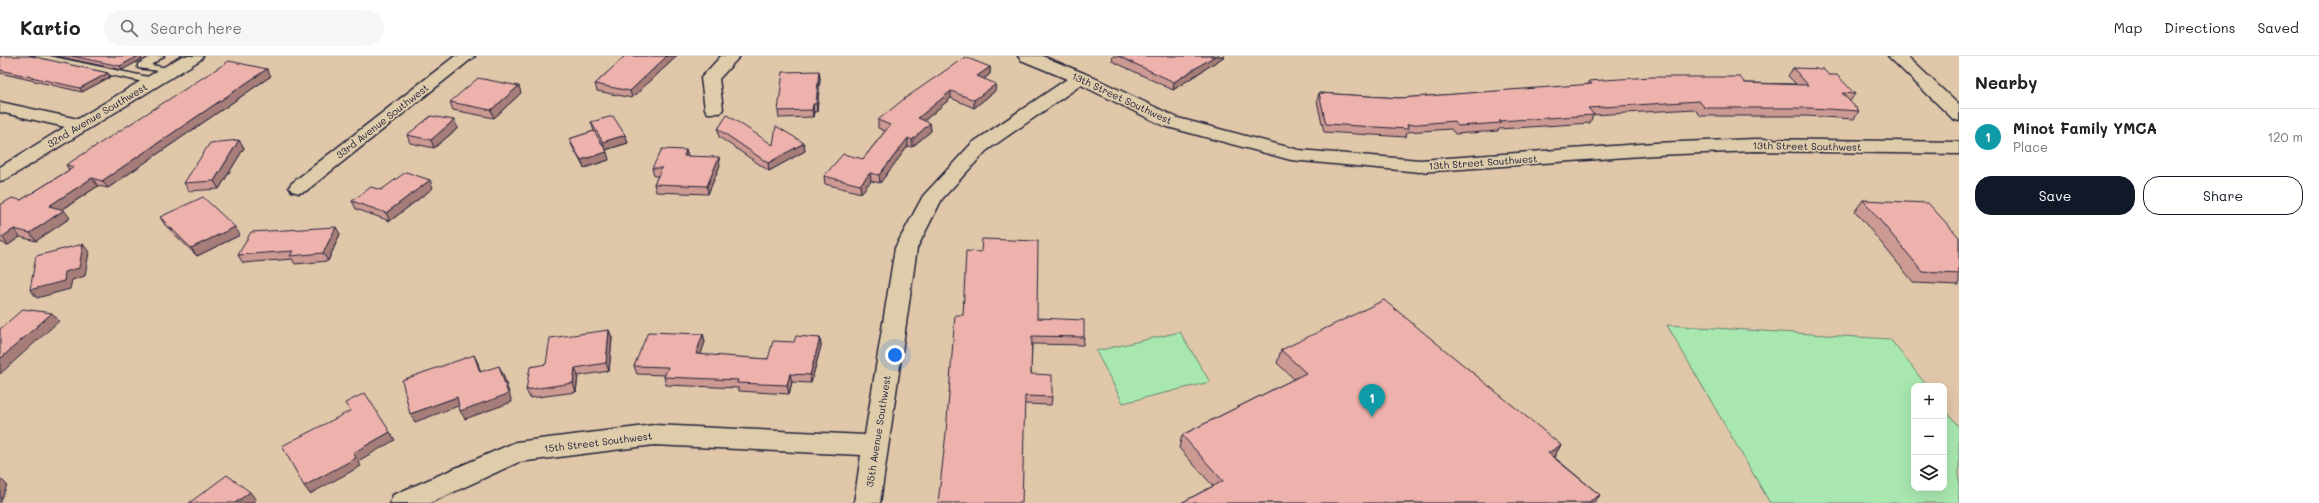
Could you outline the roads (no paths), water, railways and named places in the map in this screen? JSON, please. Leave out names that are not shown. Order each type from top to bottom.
[{"type":"street","name":"32nd Avenue Southwest","points":[[0,175],[79,125],[153,81],[164,64],[194,56]]},
{"type":"street","name":"33rd Avenue Southwest","points":[[299,187],[466,56]]},
{"type":"street","points":[[714,109],[710,78],[730,56]]},
{"type":"street","name":"13th Street Southwest","points":[[1027,56],[1080,78],[1171,122],[1298,156],[1420,166],[1655,149],[1755,145],[1959,148]]},
{"type":"street","points":[[1897,56],[1959,115]]},
{"type":"street","name":"35th Avenue Southwest","points":[[867,503],[906,248],[933,196],[979,147],[1080,78]]},
{"type":"street","points":[[0,107],[79,125]]},
{"type":"street","name":"15th Street Southwest","points":[[402,503],[516,452],[646,436],[876,446]]},
{"type":"lane","points":[[35,56],[153,81]]},
{"type":"place","name":"Minot Family YMCA","points":[[1372,417]]}]
